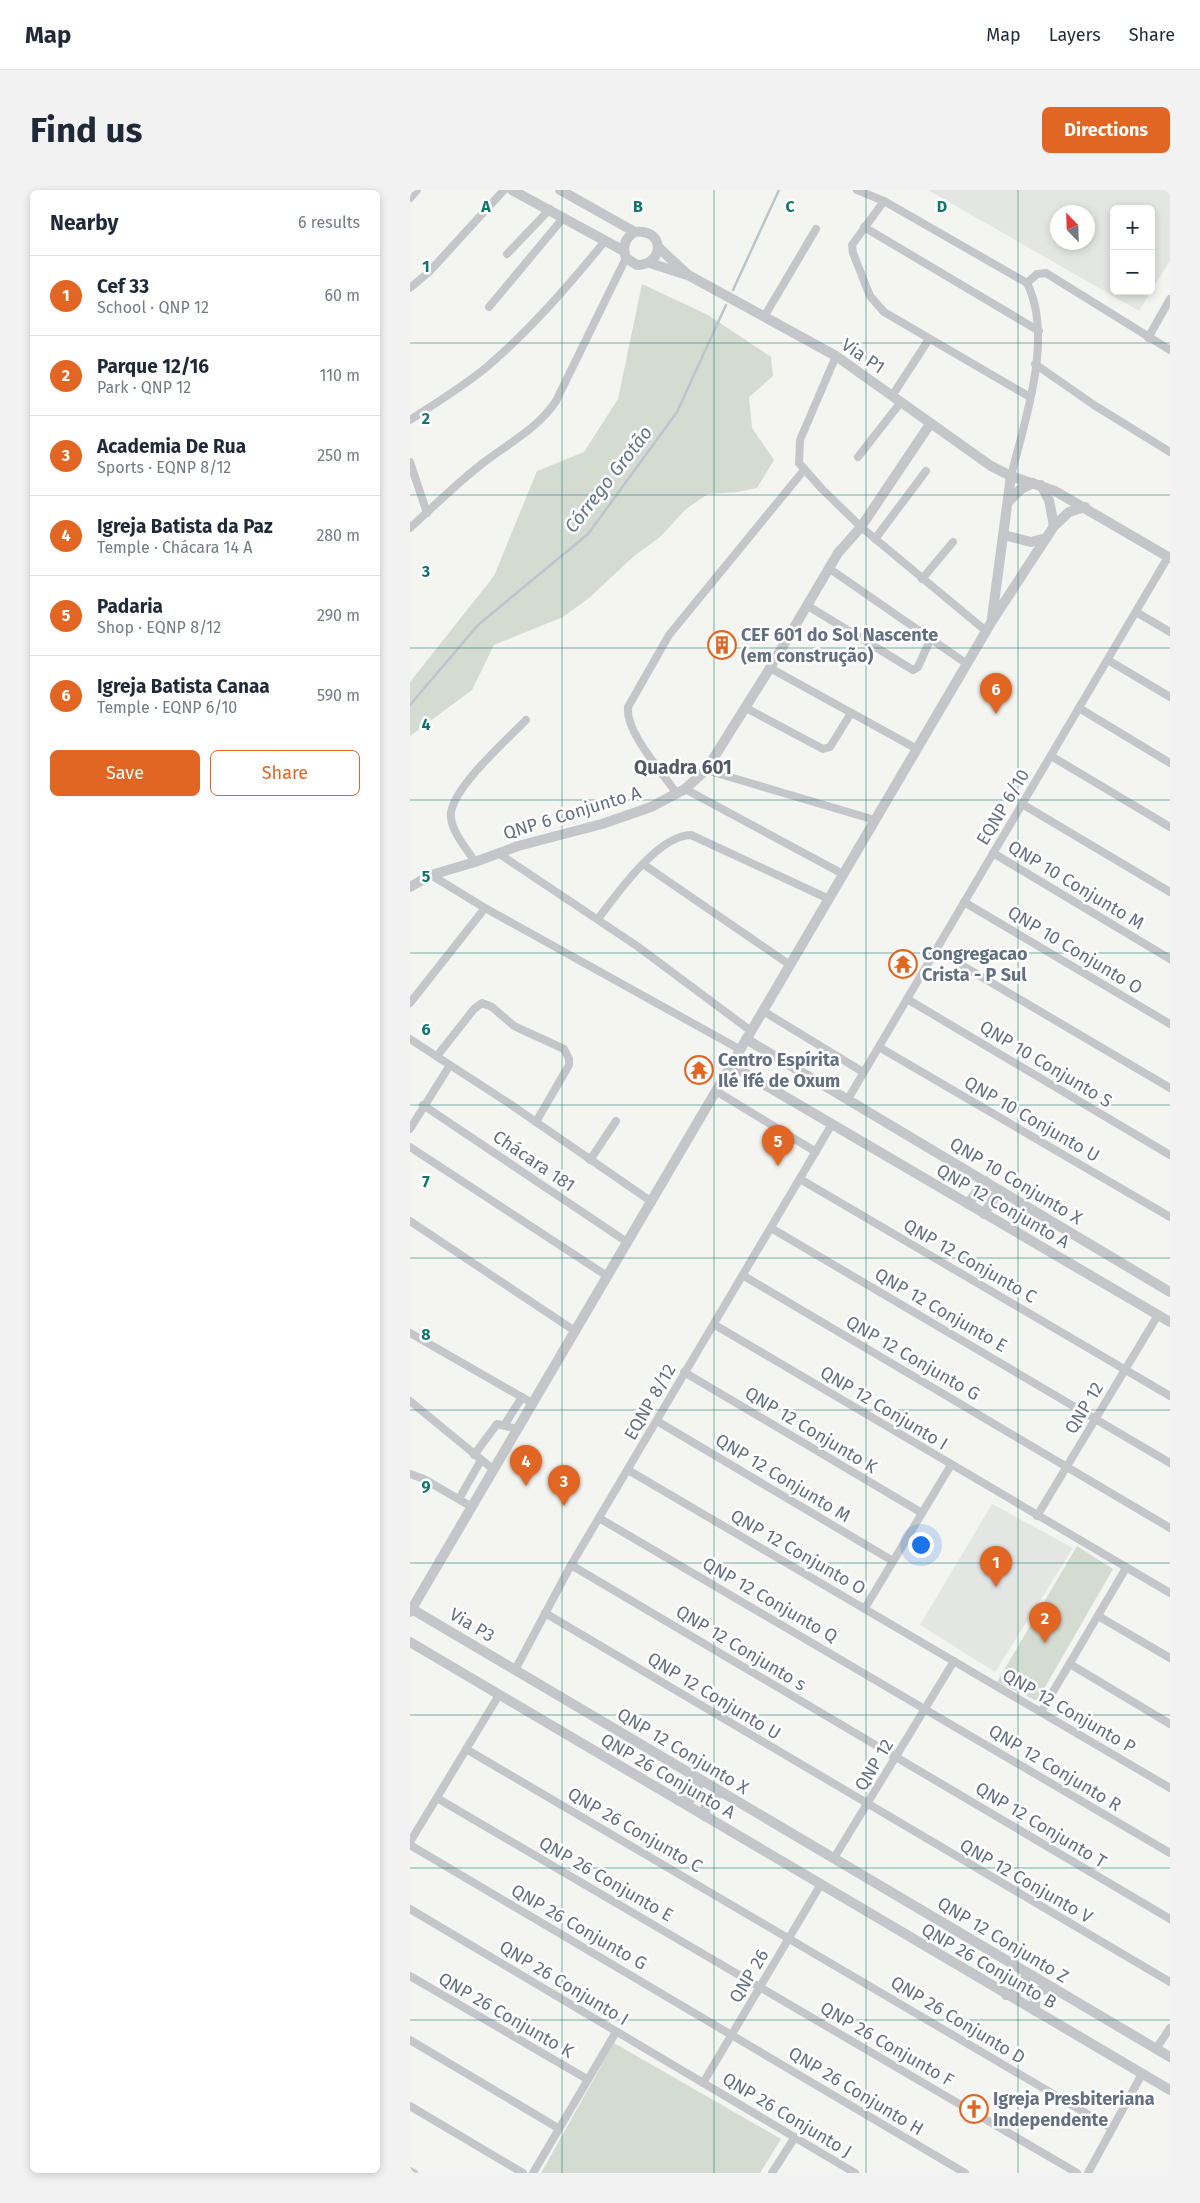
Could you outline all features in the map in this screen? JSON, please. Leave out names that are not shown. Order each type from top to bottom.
[{"type":"street","points":[[410,198],[417,190]]},
{"type":"street","points":[[410,288],[430,272],[504,190]]},
{"type":"street","name":"Via P1","points":[[512,190],[550,209],[605,241],[625,254],[637,265],[650,263],[690,276],[836,356],[991,466],[1012,476],[1056,491],[1085,507]]},
{"type":"street","name":"Via P1","points":[[560,190],[635,232],[650,233],[656,239],[658,247],[690,276]]},
{"type":"street","points":[[857,190],[884,201],[1027,283],[1033,296],[1038,331],[1035,364],[1030,397],[1012,476],[992,621]]},
{"type":"street","points":[[884,201],[852,245],[853,253],[870,296],[884,312],[1030,397]]},
{"type":"street","points":[[507,254],[550,209]]},
{"type":"street","points":[[489,307],[564,217]]},
{"type":"street","points":[[864,227],[1038,331]]},
{"type":"street","points":[[764,317],[816,229]]},
{"type":"street","points":[[410,528],[474,470],[536,425],[548,414],[556,401],[625,254],[624,243],[628,236],[635,232]]},
{"type":"street","points":[[410,420],[480,372],[506,350],[558,298],[605,241]]},
{"type":"street","points":[[650,263],[656,256],[658,247]]},
{"type":"street","points":[[1027,283],[1039,273],[1046,273],[1170,350]]},
{"type":"street","points":[[1148,338],[1170,299]]},
{"type":"street","points":[[892,396],[929,339]]},
{"type":"street","points":[[836,356],[800,440],[799,463],[861,527],[986,631]]},
{"type":"street","points":[[1035,364],[1094,405],[1170,452]]},
{"type":"street","points":[[858,457],[901,402]]},
{"type":"street","name":"QNP 6 Conjunto A","points":[[410,887],[431,875],[651,807],[681,791],[706,770],[746,708],[847,541],[861,527],[930,424]]},
{"type":"street","points":[[410,462],[427,513]]},
{"type":"street","points":[[804,470],[669,635],[628,707],[627,716],[633,731],[681,791],[843,874]]},
{"type":"street","points":[[875,539],[926,471]]},
{"type":"street","points":[[1009,502],[1021,490],[1037,484],[1049,500],[1054,526]]},
{"type":"street","points":[[411,1611],[986,631],[1054,526],[1069,512],[1085,507],[1169,557]]},
{"type":"street","points":[[1004,535],[1031,542],[1046,538]]},
{"type":"street","points":[[922,579],[953,542]]},
{"type":"street","name":"EQNP 6/10","points":[[848,1098],[1169,557]]},
{"type":"street","points":[[830,569],[967,664]]},
{"type":"street","points":[[808,606],[913,670],[918,667],[931,638]]},
{"type":"street","points":[[1136,612],[1170,632]]},
{"type":"street","points":[[1108,660],[1170,697]]},
{"type":"street","points":[[770,668],[917,749]]},
{"type":"street","points":[[746,708],[820,748],[826,749],[830,747],[851,712]]},
{"type":"street","points":[[1079,708],[1170,762]]},
{"type":"street","points":[[475,862],[456,832],[451,821],[450,808],[455,798],[526,720]]},
{"type":"street","points":[[1051,756],[1170,827]]},
{"type":"street","points":[[706,770],[875,820]]},
{"type":"street","points":[[1022,804],[1170,892]]},
{"type":"street","points":[[598,920],[623,885],[643,864],[674,839],[691,835],[829,898]]},
{"type":"street","points":[[498,853],[598,920],[749,1035]]},
{"type":"street","name":"QNP 10 Conjunto M","points":[[993,853],[1170,959]]},
{"type":"street","points":[[643,864],[790,965]]},
{"type":"street","points":[[431,875],[485,908],[740,1050]]},
{"type":"street","name":"QNP 10 Conjunto O","points":[[964,902],[1170,1024]]},
{"type":"street","points":[[410,1003],[485,908]]},
{"type":"street","points":[[936,950],[1170,1088]]},
{"type":"street","name":"QNP 10 Conjunto S","points":[[907,999],[1170,1155]]},
{"type":"street","points":[[437,1056],[474,1009],[482,1004],[492,1006],[514,1026],[564,1049],[570,1065],[536,1122]]},
{"type":"street","points":[[763,1011],[863,1072]]},
{"type":"street","name":"QNP 10 Conjunto X","points":[[749,1035],[999,1190],[1169,1290]]},
{"type":"street","points":[[410,1039],[536,1122],[652,1202]]},
{"type":"street","name":"QNP 10 Conjunto U","points":[[879,1047],[1170,1217]]},
{"type":"street","points":[[410,1129],[423,1105],[450,1065]]},
{"type":"street","name":"QNP 12 Conjunto A","points":[[731,1065],[1170,1322]]},
{"type":"street","points":[[716,1091],[816,1152]]},
{"type":"street","name":"Chácara 181","points":[[423,1105],[627,1242]]},
{"type":"street","points":[[590,1160],[616,1121]]},
{"type":"street","name":"EQNP 8/12","points":[[515,1670],[571,1565],[684,1372],[744,1276],[832,1124]]},
{"type":"street","points":[[410,1147],[607,1276]]},
{"type":"street","name":"QNP 12 Conjunto C","points":[[800,1179],[1170,1396]]},
{"type":"street","points":[[968,1204],[985,1181]]},
{"type":"street","points":[[984,1214],[999,1190]]},
{"type":"street","points":[[410,1221],[575,1331]]},
{"type":"street","name":"QNP 12 Conjunto E","points":[[772,1228],[1170,1463]]},
{"type":"street","name":"QNP 12 Conjunto G","points":[[744,1276],[1170,1528]]},
{"type":"street","name":"QNP 12","points":[[1037,1516],[1158,1315]]},
{"type":"street","name":"QNP 12 Conjunto I","points":[[715,1325],[1170,1594]]},
{"type":"street","points":[[410,1333],[532,1404]]},
{"type":"street","name":"QNP 12 Conjunto K","points":[[684,1372],[922,1513]]},
{"type":"street","points":[[505,1424],[522,1397]]},
{"type":"street","points":[[410,1400],[494,1470]]},
{"type":"street","name":"QNP 12 Conjunto M","points":[[657,1421],[893,1561]]},
{"type":"street","points":[[459,1499],[477,1457],[495,1425],[499,1423],[505,1424],[517,1430]]},
{"type":"street","points":[[865,1608],[951,1465]]},
{"type":"street","name":"QNP 12 Conjunto O","points":[[628,1470],[954,1661]]},
{"type":"street","points":[[410,1474],[424,1479],[472,1507]]},
{"type":"street","name":"QNP 12 Conjunto Q","points":[[599,1518],[925,1708]]},
{"type":"street","name":"QNP 12 Conjunto s","points":[[571,1565],[896,1756]]},
{"type":"street","points":[[1040,1712],[1126,1568]]},
{"type":"street","name":"Via P3","points":[[411,1611],[515,1670]]},
{"type":"street","name":"QNP 12 Conjunto U","points":[[545,1613],[867,1805]]},
{"type":"street","points":[[1098,1616],[1170,1658]]},
{"type":"street","points":[[410,1642],[499,1695],[410,1843]]},
{"type":"street","name":"QNP 12","points":[[834,1858],[954,1661]]},
{"type":"street","name":"QNP 12 Conjunto P","points":[[954,1661],[1170,1788]]},
{"type":"street","points":[[1070,1664],[1170,1724]]},
{"type":"street","name":"QNP 12 Conjunto X","points":[[515,1670],[834,1858]]},
{"type":"street","name":"QNP 26 Conjunto A","points":[[499,1695],[820,1884]]},
{"type":"street","name":"QNP 12 Conjunto R","points":[[925,1708],[1170,1853]]},
{"type":"street","name":"QNP 26 Conjunto C","points":[[466,1749],[789,1938]]},
{"type":"street","name":"QNP 12 Conjunto T","points":[[896,1756],[1170,1919]]},
{"type":"street","points":[[679,1801],[688,1801],[696,1796],[699,1786],[695,1777]]},
{"type":"street","points":[[706,1817],[704,1808],[707,1801],[713,1795],[721,1793]]},
{"type":"street","name":"QNP 26 Conjunto E","points":[[437,1798],[760,1987]]},
{"type":"street","name":"QNP 12 Conjunto V","points":[[867,1805],[1170,1982]]},
{"type":"street","name":"QNP 26 Conjunto G","points":[[410,1843],[732,2034]]},
{"type":"street","name":"QNP 12 Conjunto Z","points":[[834,1858],[1156,2049]]},
{"type":"street","name":"QNP 26","points":[[703,2083],[820,1884]]},
{"type":"street","name":"QNP 26 Conjunto B","points":[[820,1884],[1142,2074]]},
{"type":"street","name":"QNP 26 Conjunto I","points":[[410,1909],[703,2083]]},
{"type":"street","name":"QNP 26 Conjunto D","points":[[789,1938],[1111,2128]]},
{"type":"street","points":[[1006,1995],[1022,1989],[1026,1984],[1026,1972]]},
{"type":"street","name":"QNP 26 Conjunto K","points":[[410,1976],[587,2079]]},
{"type":"street","name":"QNP 26 Conjunto F","points":[[760,1987],[1077,2173]]},
{"type":"street","points":[[1035,2011],[1035,1995],[1040,1990],[1053,1988]]},
{"type":"street","points":[[1170,2028],[1156,2049],[1170,2057]]},
{"type":"street","points":[[533,2173],[616,2032]]},
{"type":"street","name":"QNP 26 Conjunto H","points":[[732,2034],[965,2173]]},
{"type":"street","points":[[410,2040],[558,2128]]},
{"type":"street","points":[[1088,2173],[1142,2074],[1170,2090]]},
{"type":"street","name":"QNP 26 Conjunto J","points":[[703,2083],[855,2173]]},
{"type":"street","points":[[410,2106],[523,2173]]},
{"type":"street","points":[[772,2173],[795,2137]]},
{"type":"street","points":[[410,2170],[414,2173]]},
{"type":"shaded area","points":[[928,190],[1170,190],[1170,261],[1155,285],[1155,205],[1110,205],[1110,294]]},
{"type":"shaded area","points":[[642,284],[708,315],[771,357],[773,376],[749,397],[752,428],[774,460],[757,488],[738,492],[708,494],[686,509],[660,537],[634,556],[589,598],[563,617],[494,645],[472,690],[410,736],[410,682],[494,576],[537,471],[584,452],[618,399]]},
{"type":"shaded area","points":[[1111,295],[1149,295],[1139,311]]},
{"type":"shaded area","points":[[992,1504],[1073,1548],[995,1672],[920,1625]]},
{"type":"shaded area","points":[[1077,1546],[1113,1569],[1037,1701],[997,1682]]},
{"type":"shaded area","points":[[614,2043],[781,2139],[760,2173],[541,2173]]},
{"type":"waterway","name":"Córrego Grotão","points":[[733,290],[779,190]]},
{"type":"waterway","name":"Córrego Grotão","points":[[410,705],[478,625],[588,534],[677,412],[726,305]]},
{"type":"place","name":"CEF 601 do Sol Nascente (em construção)","points":[[722,645]]},
{"type":"place","name":"Igreja Batista Canaa","points":[[996,714]]},
{"type":"place","name":"Congregacao Crista - P Sul","points":[[903,964]]},
{"type":"place","name":"Centro Espírita Ilé Ifé de Oxum","points":[[699,1070]]},
{"type":"place","name":"Padaria","points":[[778,1166]]},
{"type":"place","name":"Igreja Batista da Paz","points":[[526,1486]]},
{"type":"place","name":"Academia De Rua","points":[[564,1506]]},
{"type":"place","name":"Cef 33","points":[[996,1587]]},
{"type":"place","name":"Parque 12/16","points":[[1045,1643]]},
{"type":"place","name":"Igreja Presbiteriana Independente","points":[[974,2109]]},
{"type":"district","name":"Quadra 601","points":[[683,767]]}]
